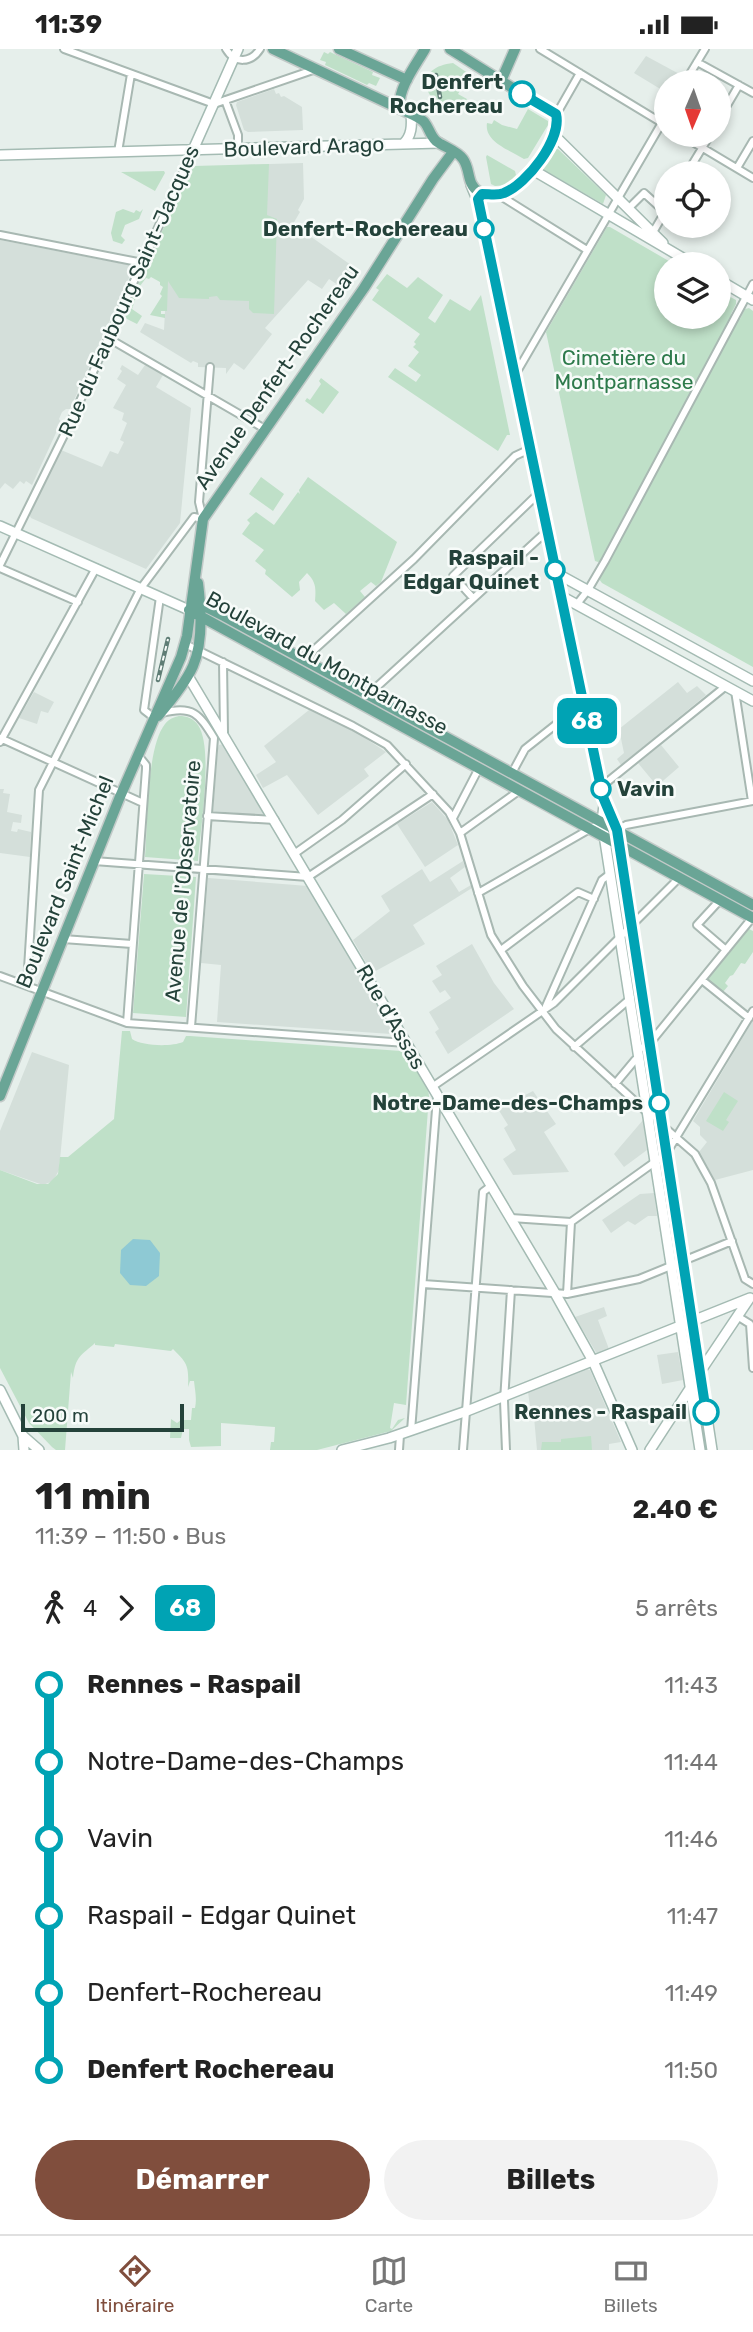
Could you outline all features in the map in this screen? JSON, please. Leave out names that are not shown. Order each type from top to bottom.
[{"type":"main road","points":[[273,49],[400,108],[425,123],[428,132],[464,161],[470,183],[480,197],[514,375],[604,802],[617,830],[712,1450]]},
{"type":"main road","points":[[339,49],[407,80]]},
{"type":"main road","points":[[400,108],[399,100],[407,80],[425,49]]},
{"type":"main road","points":[[497,79],[514,49]]},
{"type":"main road","points":[[454,50],[556,114],[555,136],[533,170],[511,190],[499,195],[480,197]]},
{"type":"main road","name":"Rue du Faubourg Saint-Jacques","points":[[193,150],[236,54]]},
{"type":"main road","points":[[403,144],[411,130],[411,114]]},
{"type":"main road","points":[[555,136],[629,208],[651,235],[672,252]]},
{"type":"main road","name":"Boulevard Arago","points":[[0,155],[440,143]]},
{"type":"main road","name":"Avenue Denfert-Rochereau","points":[[202,519],[364,288],[453,152]]},
{"type":"main road","points":[[533,170],[608,214],[651,235]]},
{"type":"main road","points":[[731,287],[750,298]]},
{"type":"main road","points":[[155,717],[185,644],[202,519]]},
{"type":"main road","points":[[0,526],[189,610]]},
{"type":"main road","points":[[155,717],[188,676],[198,651],[201,616],[196,571]]},
{"type":"main road","points":[[556,573],[753,681]]},
{"type":"main road","points":[[561,596],[753,701]]},
{"type":"main road","name":"Boulevard du Montparnasse","points":[[753,905],[200,604],[193,605],[189,610],[753,918]]},
{"type":"main road","name":"Rue d'Assas","points":[[188,676],[555,1293],[593,1360],[632,1450]]},
{"type":"main road","name":"Boulevard Saint-Michel","points":[[0,1096],[121,794],[155,717]]},
{"type":"main road","points":[[604,802],[605,837],[700,1450]]},
{"type":"main road","points":[[342,1450],[411,1431],[467,1411],[681,1327],[751,1296]]},
{"type":"main road","points":[[650,1450],[751,1296]]},
{"type":"main road","points":[[723,1309],[737,1316]]},
{"type":"main road","points":[[0,1390],[23,1436],[39,1450]]},
{"type":"main road","points":[[23,1436],[24,1450]]},
{"type":"street","points":[[64,49],[214,104],[317,69]]},
{"type":"street","points":[[226,49],[241,60],[250,59],[260,49]]},
{"type":"street","points":[[540,49],[654,118]]},
{"type":"street","points":[[692,70],[705,49]]},
{"type":"street","points":[[697,62],[753,93]]},
{"type":"street","points":[[556,114],[580,73]]},
{"type":"street","points":[[118,152],[131,74]]},
{"type":"street","points":[[732,97],[739,85]]},
{"type":"street","points":[[225,100],[238,135],[238,149]]},
{"type":"street","points":[[514,375],[654,140]]},
{"type":"street","points":[[737,168],[753,141]]},
{"type":"street","points":[[694,161],[702,148],[753,179]]},
{"type":"street","name":"Rue du Faubourg Saint-Jacques","points":[[0,567],[60,444],[193,150]]},
{"type":"street","points":[[629,208],[644,193],[654,201]]},
{"type":"street","points":[[499,195],[587,250]]},
{"type":"street","points":[[651,235],[654,230]]},
{"type":"street","points":[[0,235],[143,263]]},
{"type":"street","points":[[581,606],[750,298],[753,283]]},
{"type":"street","points":[[108,338],[265,429]]},
{"type":"street","points":[[27,985],[38,790],[141,588],[194,517],[202,519],[199,502],[210,367]]},
{"type":"street","points":[[304,659],[414,559],[514,456],[530,449]]},
{"type":"street","points":[[473,598],[453,576],[539,493]]},
{"type":"street","points":[[369,694],[547,531]]},
{"type":"street","points":[[0,567],[78,602]]},
{"type":"street","points":[[96,568],[1,740],[143,803]]},
{"type":"street","points":[[155,717],[144,710],[160,597]]},
{"type":"street","points":[[185,644],[387,745],[453,818],[491,935],[542,1012],[556,1030],[648,1113],[652,1116],[660,1115]]},
{"type":"street","points":[[223,662],[224,733]]},
{"type":"street","name":"Rue d'Assas","points":[[176,667],[188,676]]},
{"type":"street","points":[[601,787],[726,686]]},
{"type":"street","points":[[617,830],[626,825],[752,801],[735,691]]},
{"type":"street","points":[[512,773],[525,749],[583,703]]},
{"type":"street","name":"Avenue de l'Observatoire","points":[[155,717],[177,710],[189,711],[203,719],[214,739],[191,1027]]},
{"type":"street","name":"Avenue de l'Observatoire","points":[[214,739],[224,733]]},
{"type":"street","points":[[127,1023],[146,765],[138,755]]},
{"type":"street","points":[[294,854],[342,820],[406,764]]},
{"type":"street","points":[[453,818],[479,768]]},
{"type":"street","points":[[460,834],[520,790]]},
{"type":"street","points":[[94,862],[308,877],[433,794]]},
{"type":"street","points":[[207,816],[275,821]]},
{"type":"street","points":[[478,893],[603,822]]},
{"type":"street","points":[[542,1012],[550,1000],[602,880],[611,873]]},
{"type":"street","points":[[432,1087],[542,1012],[679,878]]},
{"type":"street","points":[[501,950],[578,892],[594,899]]},
{"type":"street","points":[[720,900],[697,925],[726,950]]},
{"type":"street","points":[[615,1084],[753,918]]},
{"type":"street","points":[[63,939],[132,944]]},
{"type":"street","points":[[0,976],[127,1023],[406,1043]]},
{"type":"street","points":[[510,1218],[572,1222],[666,1154],[751,1014],[702,980]]},
{"type":"street","points":[[574,1047],[631,998]]},
{"type":"street","points":[[411,1431],[437,1097]]},
{"type":"street","points":[[663,1126],[695,1154],[710,1182],[746,1279],[753,1284]]},
{"type":"street","points":[[463,1450],[483,1192],[491,1186]]},
{"type":"street","points":[[567,1294],[572,1222]]},
{"type":"street","points":[[422,1284],[567,1294],[639,1279],[732,1241]]},
{"type":"street","points":[[506,1450],[504,1396],[511,1290]]},
{"type":"street","points":[[737,1316],[750,1324],[753,1368]]},
{"type":"street","points":[[400,1434],[400,1450]]},
{"type":"shaded area","points":[[646,56],[672,70],[654,70],[654,85],[634,73]]},
{"type":"shaded area","points":[[274,89],[276,94],[279,93],[281,97],[284,96],[302,107],[303,130],[244,130],[237,102]]},
{"type":"shaded area","points":[[303,163],[304,199],[293,224],[358,270],[344,289],[329,279],[322,289],[308,280],[265,328],[272,334],[244,370],[234,363],[226,374],[226,368],[198,367],[198,363],[191,363],[140,332],[145,323],[164,330],[170,219],[242,165]]},
{"type":"shaded area","points":[[0,240],[129,265],[132,271],[70,409],[62,412],[59,419],[61,422],[32,485],[20,481],[13,489],[5,483],[0,489]]},
{"type":"shaded area","points":[[122,365],[138,375],[145,365],[163,375],[156,387],[191,408],[180,523],[146,569],[31,518],[29,514],[61,450],[102,467],[110,451],[118,454],[124,442],[120,440],[127,423],[122,420],[124,413],[113,408],[126,385],[117,379]]},
{"type":"shaded area","points":[[678,682],[687,693],[697,686],[706,695],[621,765],[617,759],[624,753],[619,729]]},
{"type":"shaded area","points":[[34,692],[54,702],[48,713],[41,711],[37,724],[19,718]]},
{"type":"shaded area","points":[[309,710],[359,734],[386,752],[364,769],[369,776],[318,815],[287,775],[263,788],[256,775],[276,762],[264,746]]},
{"type":"shaded area","points":[[223,744],[264,812],[262,815],[213,811],[218,748]]},
{"type":"shaded area","points":[[661,745],[679,767],[657,786],[638,763]]},
{"type":"shaded area","points":[[0,789],[4,789],[3,793],[10,794],[7,812],[22,815],[21,823],[13,822],[11,831],[17,832],[18,829],[31,832],[30,857],[0,853]]},
{"type":"shaded area","points":[[432,802],[448,820],[458,845],[425,867],[397,824]]},
{"type":"shaded area","points":[[463,861],[465,867],[450,878],[459,892],[471,885],[472,888],[413,925],[425,944],[372,973],[353,940],[390,911],[381,896],[422,869],[430,882]]},
{"type":"shaded area","points":[[208,878],[308,886],[392,1029],[391,1034],[217,1022],[221,965],[201,963]]},
{"type":"shaded area","points":[[472,944],[494,983],[514,1009],[448,1054],[435,1032],[439,1029],[429,1012],[451,998],[445,990],[440,993],[432,981],[442,975],[436,966]]},
{"type":"shaded area","points":[[753,1020],[753,1170],[715,1180],[699,1152],[707,1142],[700,1135],[700,1127],[693,1121]]},
{"type":"shaded area","points":[[32,1052],[69,1065],[59,1170],[53,1181],[43,1185],[0,1170],[0,1131]]},
{"type":"shaded area","points":[[533,1091],[556,1124],[544,1132],[569,1172],[513,1175],[503,1159],[516,1150],[504,1128],[508,1125],[498,1109]]},
{"type":"shaded area","points":[[643,1120],[647,1150],[624,1167],[614,1154]]},
{"type":"shaded area","points":[[654,1193],[657,1216],[648,1216],[635,1225],[628,1221],[611,1233],[602,1220],[640,1194]]},
{"type":"shaded area","points":[[604,1307],[607,1316],[598,1320],[609,1349],[597,1354],[575,1317]]},
{"type":"shaded area","points":[[678,1352],[683,1380],[662,1384],[657,1355]]},
{"type":"shaded area","points":[[590,1370],[621,1442],[609,1444],[609,1450],[537,1450],[533,1406],[530,1406],[528,1392]]},
{"type":"green space","points":[[324,52],[330,52],[373,72],[372,75],[380,78],[376,86],[369,83],[367,85],[325,65],[326,62],[320,60]]},
{"type":"green space","points":[[453,63],[472,76],[467,79],[458,94],[467,99],[465,102],[457,109],[448,111],[431,97],[426,83],[433,70]]},
{"type":"green space","points":[[528,109],[548,121],[548,125],[528,158],[524,159],[494,140],[487,130],[487,123],[492,124],[494,120],[517,129]]},
{"type":"green space","points":[[554,149],[558,149],[606,195],[603,204],[544,170],[543,166]]},
{"type":"green space","points":[[487,155],[515,171],[516,175],[507,185],[491,184]]},
{"type":"green space","points":[[269,164],[267,215],[277,219],[274,314],[253,313],[249,309],[249,301],[220,300],[217,296],[209,299],[179,298],[168,281],[167,311],[161,311],[165,318],[150,315],[162,296],[160,294],[163,287],[151,277],[146,278],[140,286],[132,309],[142,316],[137,324],[123,317],[191,168]]},
{"type":"green space","points":[[164,171],[155,191],[121,172]]},
{"type":"green space","points":[[123,209],[134,213],[143,209],[139,219],[125,225],[121,236],[125,240],[122,244],[113,241],[111,233],[116,212]]},
{"type":"green space","name":"Cimetière du Montparnasse","points":[[607,227],[654,252],[654,329],[726,329],[627,514],[625,513],[621,521],[623,523],[601,563],[595,561],[546,332]]},
{"type":"green space","points":[[387,274],[407,288],[418,277],[443,295],[428,318],[435,323],[450,299],[470,311],[481,295],[510,435],[507,435],[498,451],[388,377],[395,368],[416,382],[421,375],[408,366],[419,352],[413,347],[420,334],[372,300],[379,290],[376,288]]},
{"type":"green space","name":"Cimetière du Montparnasse","points":[[731,297],[736,300],[731,314]]},
{"type":"green space","name":"Cimetière du Montparnasse","points":[[745,309],[753,311],[753,667],[599,579],[737,318],[740,319]]},
{"type":"green space","points":[[321,378],[339,392],[323,414],[305,401],[307,398],[310,400],[321,384]]},
{"type":"green space","points":[[261,477],[284,494],[273,511],[249,494]]},
{"type":"green space","points":[[308,477],[397,542],[381,582],[376,586],[371,582],[360,591],[365,597],[346,614],[334,603],[324,610],[315,601],[315,586],[307,573],[299,582],[300,590],[292,597],[265,574],[266,570],[255,561],[264,550],[242,534],[250,523],[247,520],[256,512],[274,525],[298,492],[300,494],[299,490]]},
{"type":"green space","points":[[179,716],[194,721],[203,736],[206,770],[198,861],[145,857],[154,750],[165,724]]},
{"type":"green space","points":[[144,874],[196,877],[186,1017],[133,1013]]},
{"type":"green space","points":[[749,929],[753,931],[753,952],[745,964],[741,963],[730,976],[725,983],[728,986],[723,992],[708,979]]},
{"type":"green space","points":[[122,1031],[130,1031],[132,1039],[142,1043],[157,1045],[178,1044],[183,1042],[186,1036],[190,1036],[401,1051],[406,1054],[428,1089],[429,1096],[406,1405],[394,1403],[390,1428],[392,1429],[398,1420],[405,1418],[391,1431],[317,1450],[270,1450],[271,1442],[274,1442],[275,1427],[221,1423],[221,1446],[191,1447],[189,1429],[183,1429],[181,1438],[170,1438],[171,1419],[177,1423],[191,1420],[192,1408],[195,1408],[196,1404],[194,1381],[190,1381],[188,1387],[187,1369],[178,1354],[173,1349],[171,1351],[115,1344],[114,1347],[95,1343],[77,1360],[73,1378],[71,1372],[65,1450],[52,1447],[29,1423],[0,1368],[0,1170],[37,1184],[48,1184],[58,1174],[60,1157],[68,1157],[114,1119]]},
{"type":"green space","points":[[724,1092],[738,1101],[726,1120],[729,1122],[723,1131],[706,1121]]},
{"type":"green space","points":[[591,1436],[592,1450],[541,1450],[542,1442],[561,1442],[561,1439]]},
{"type":"water","points":[[133,1239],[150,1240],[160,1253],[159,1276],[146,1286],[130,1285],[120,1273],[121,1250]]},
{"type":"railway","points":[[436,75],[440,97]]},
{"type":"railway","points":[[158,680],[168,639]]},
{"type":"bus line","name":"68","points":[[522,94],[556,114],[555,136],[525,179],[506,193],[482,194],[478,199],[603,797],[617,830],[706,1412]]},
{"type":"place","name":"Denfert Rochereau","points":[[522,94]]},
{"type":"place","name":"Denfert-Rochereau","points":[[484,229]]},
{"type":"place","name":"Raspail - Edgar Quinet","points":[[555,570]]},
{"type":"place","name":"Vavin","points":[[601,789]]},
{"type":"place","name":"Notre-Dame-des-Champs","points":[[659,1103]]},
{"type":"place","name":"Rennes - Raspail","points":[[706,1412]]}]
